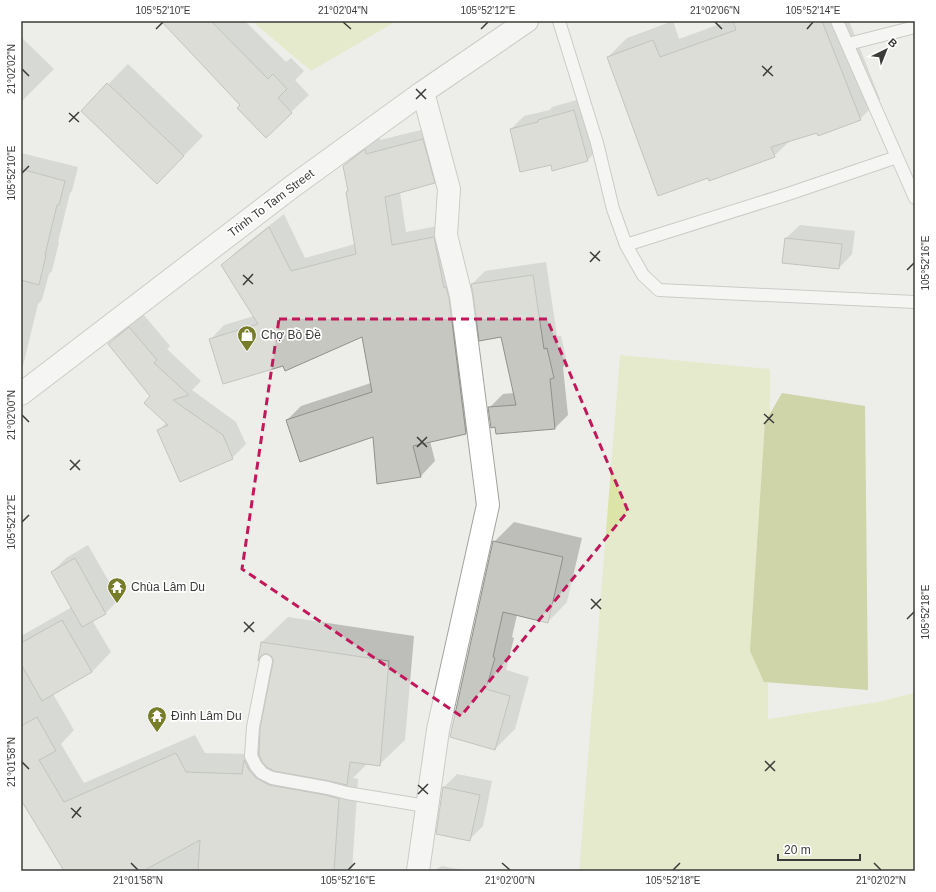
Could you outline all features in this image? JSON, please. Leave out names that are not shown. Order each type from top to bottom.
[{"type":"street","name":"Trinh To Tam Street","points":[[21,394],[293,186],[423,92],[528,21]]},
{"type":"street","points":[[418,871],[426,806],[438,730],[488,505],[461,296],[446,235],[449,189],[423,92]]},
{"type":"lane","points":[[560,21],[597,143],[613,209],[626,245],[643,274],[659,290],[915,302]]},
{"type":"lane","points":[[837,21],[915,198]]},
{"type":"lane","points":[[848,44],[915,27]]},
{"type":"lane","points":[[626,245],[897,157]]},
{"type":"lane","points":[[266,661],[253,727],[252,756],[256,766],[262,772],[272,778],[347,793],[426,806]]},
{"type":"highlighted area","points":[[279,319],[547,319],[628,511],[461,716],[242,569]]},
{"type":"shaded area","points":[[252,21],[397,21],[311,71]]},
{"type":"shaded area","points":[[620,355],[770,369],[768,719],[878,702],[915,693],[915,871],[579,871]]},
{"type":"shaded area","points":[[782,393],[865,406],[868,690],[764,682],[750,651],[765,422]]},
{"type":"building","points":[[161,21],[211,21],[268,79],[273,74],[287,89],[278,98],[292,113],[266,138],[237,108],[240,105]]},
{"type":"building","points":[[733,21],[822,21],[861,120],[818,136],[817,133],[771,147],[775,157],[709,181],[708,178],[658,196],[607,57],[653,40],[660,57],[736,30]]},
{"type":"building","points":[[107,83],[184,156],[157,184],[81,111]]},
{"type":"building","points":[[574,110],[588,161],[552,171],[551,165],[520,172],[510,129],[538,122],[538,120]]},
{"type":"building","points":[[423,139],[435,183],[385,197],[392,245],[434,237],[444,288],[446,287],[449,298],[466,434],[413,446],[421,477],[377,484],[373,437],[300,462],[286,420],[372,392],[362,337],[285,371],[283,366],[223,384],[209,339],[258,324],[221,265],[269,227],[291,271],[356,254],[346,192],[348,191],[343,166],[365,149],[366,154]]},
{"type":"building","points":[[21,169],[65,181],[59,205],[57,205],[39,285],[21,280]]},
{"type":"building","points":[[785,238],[842,244],[839,269],[782,263]]},
{"type":"building","points":[[533,275],[544,349],[547,348],[554,378],[550,379],[555,429],[496,434],[495,427],[491,428],[488,407],[516,405],[501,337],[479,341],[471,284]]},
{"type":"building","points":[[129,327],[157,360],[154,363],[189,395],[173,400],[223,435],[233,459],[180,482],[157,430],[168,425],[144,403],[150,396],[108,344]]},
{"type":"building","points":[[493,541],[563,557],[548,623],[503,612],[493,657],[495,658],[486,689],[510,696],[495,750],[450,737]]},
{"type":"building","points":[[75,558],[106,614],[82,627],[51,572]]},
{"type":"building","points":[[62,620],[92,672],[42,701],[21,664],[21,643]]},
{"type":"building","points":[[261,642],[389,661],[380,766],[350,762],[347,785],[274,771],[262,762],[259,754],[260,728],[273,659],[271,656],[264,654],[258,661]]},
{"type":"building","points":[[37,717],[56,751],[39,760],[64,802],[176,753],[186,772],[242,774],[244,760],[249,770],[256,778],[269,785],[326,795],[339,799],[334,871],[198,871],[200,840],[143,871],[64,871],[21,800],[21,726]]},
{"type":"building","points":[[443,787],[480,795],[470,841],[436,834]]},
{"type":"place","name":"Chợ Bồ Đề","points":[[247,352]]},
{"type":"place","name":"Chùa Lâm Du","points":[[117,604]]},
{"type":"place","name":"Đình Lâm Du","points":[[157,733]]}]
